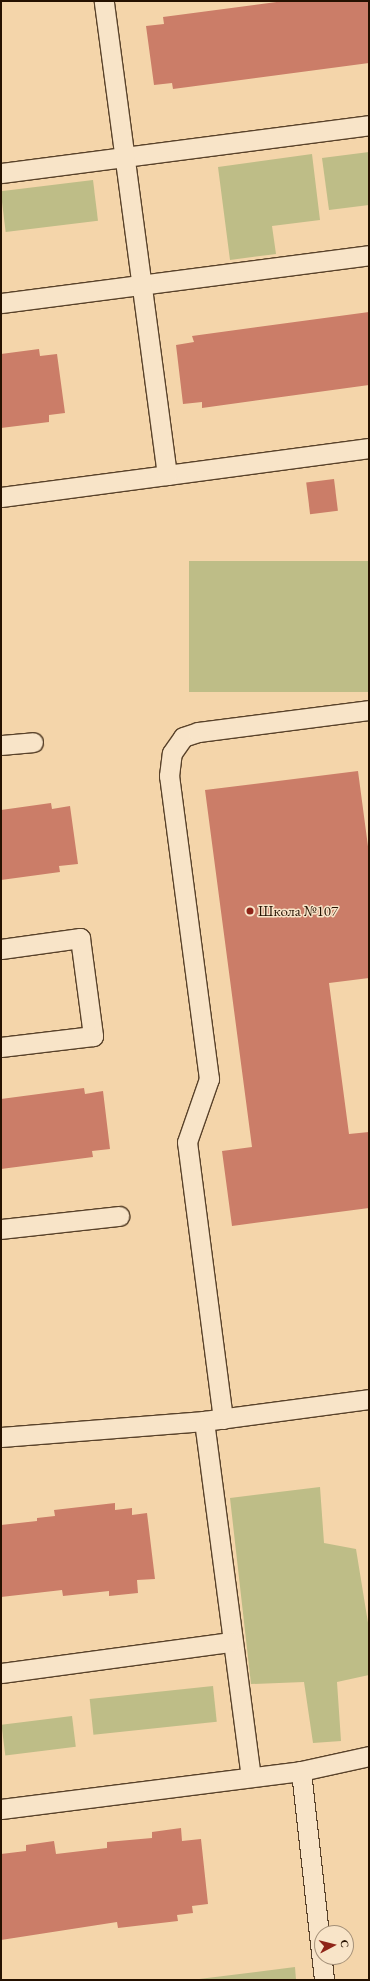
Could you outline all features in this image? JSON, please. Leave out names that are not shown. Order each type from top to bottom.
[{"type":"lane","points":[[104,1],[167,475]]},
{"type":"lane","points":[[1,173],[369,124]]},
{"type":"lane","points":[[1,303],[369,255]]},
{"type":"lane","points":[[1,497],[369,448]]},
{"type":"lane","points":[[223,1419],[187,1142],[209,1079],[169,776],[172,753],[183,737],[198,732],[369,710]]},
{"type":"lane","points":[[1,745],[33,742]]},
{"type":"lane","points":[[1,949],[80,938],[93,1036],[1,1047]]},
{"type":"lane","points":[[1,1229],[119,1216]]},
{"type":"lane","points":[[1,1437],[204,1421],[369,1399]]},
{"type":"lane","points":[[204,1421],[231,1642],[251,1776]]},
{"type":"lane","points":[[1,1673],[231,1642]]},
{"type":"lane","points":[[1,1809],[251,1776],[301,1771],[369,1756]]},
{"type":"lane","points":[[301,1771],[324,1980]]},
{"type":"shaded area","points":[[369,152],[369,205],[329,210],[322,158]]},
{"type":"shaded area","points":[[312,154],[320,220],[272,226],[276,254],[230,260],[218,167]]},
{"type":"shaded area","points":[[93,180],[98,221],[6,232],[1,191]]},
{"type":"shaded area","points":[[189,561],[369,561],[369,692],[189,692]]},
{"type":"shaded area","points":[[320,1487],[324,1543],[356,1549],[369,1629],[369,1675],[337,1682],[341,1741],[313,1743],[304,1682],[251,1684],[230,1498]]},
{"type":"shaded area","points":[[213,1686],[217,1722],[93,1735],[90,1699]]},
{"type":"shaded area","points":[[72,1716],[76,1747],[5,1755],[2,1725]]},
{"type":"shaded area","points":[[295,1967],[296,1980],[191,1980]]},
{"type":"building","points":[[284,1],[369,1],[369,63],[173,89],[172,83],[154,85],[146,26],[164,24],[163,17]]},
{"type":"building","points":[[369,312],[369,385],[202,408],[202,402],[183,404],[176,345],[194,342],[192,336]]},
{"type":"building","points":[[39,349],[40,356],[57,354],[65,413],[49,415],[49,422],[1,428],[1,354]]},
{"type":"building","points":[[334,479],[338,511],[310,514],[306,482]]},
{"type":"building","points":[[358,771],[369,854],[369,978],[329,983],[349,1134],[369,1132],[369,1208],[232,1226],[222,1151],[252,1147],[205,790]]},
{"type":"building","points":[[51,803],[52,809],[70,806],[78,864],[59,866],[60,872],[1,880],[1,810]]},
{"type":"building","points":[[84,1088],[85,1094],[103,1091],[110,1149],[92,1151],[93,1157],[1,1169],[1,1099]]},
{"type":"building","points":[[115,1503],[115,1510],[132,1508],[132,1515],[147,1513],[155,1579],[137,1580],[138,1593],[109,1596],[109,1591],[63,1596],[62,1590],[1,1597],[1,1525],[37,1521],[37,1518],[55,1516],[54,1510]]},
{"type":"building","points":[[181,1828],[182,1841],[201,1839],[208,1904],[192,1906],[193,1913],[177,1915],[178,1921],[118,1928],[117,1922],[1,1940],[1,1854],[26,1851],[26,1845],[54,1841],[56,1854],[107,1848],[107,1842],[152,1838],[152,1832]]},
{"type":"place","name":"Школа №107","points":[[250,911]]}]
